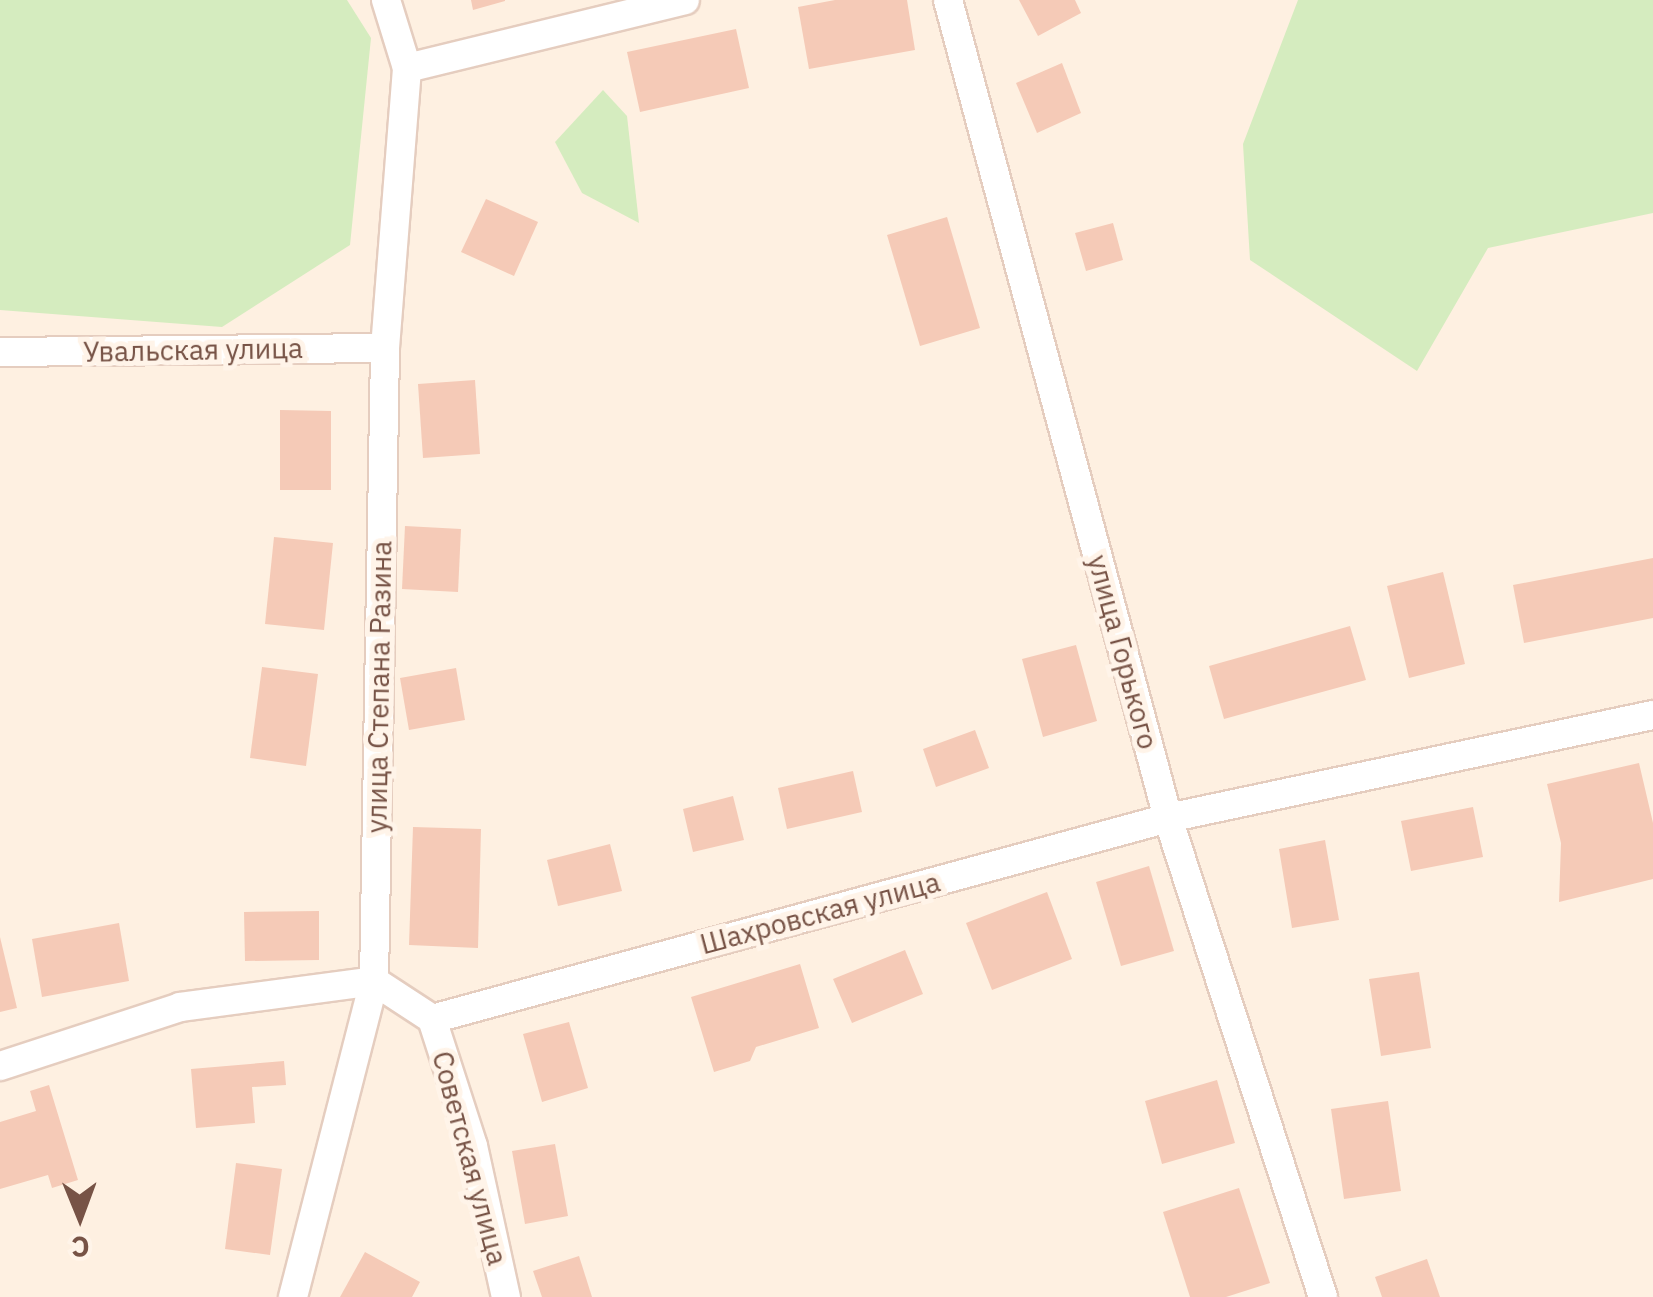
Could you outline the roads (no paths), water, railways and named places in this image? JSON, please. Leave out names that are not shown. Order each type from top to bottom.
[{"type":"street","points":[[386,0],[408,68],[685,0]]},
{"type":"street","name":"улица Горького","points":[[948,0],[1168,818],[1323,1297]]},
{"type":"street","name":"улица Степана Разина","points":[[294,1297],[374,981],[386,348],[408,68]]},
{"type":"street","name":"Увальская улица","points":[[0,352],[386,348]]},
{"type":"street","name":"Шахровская улица","points":[[432,1019],[1168,818],[1653,715]]},
{"type":"street","points":[[0,1066],[180,1007],[374,981],[432,1019]]},
{"type":"street","name":"Советская улица","points":[[432,1019],[473,1146],[506,1297]]}]
